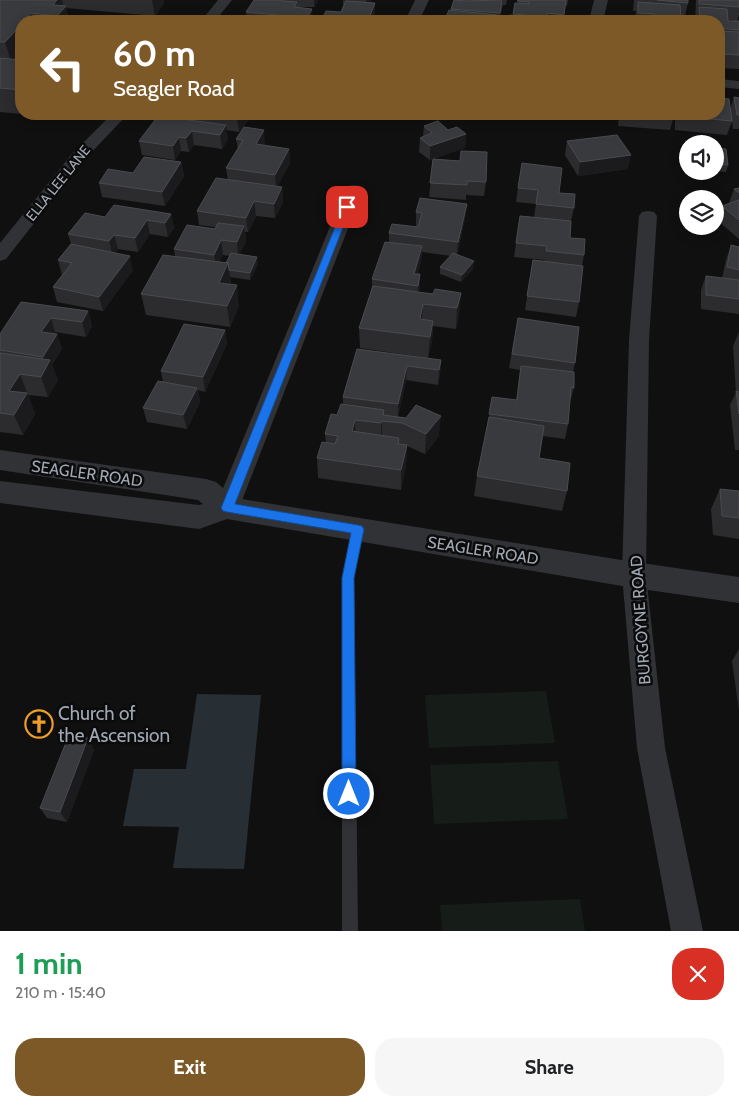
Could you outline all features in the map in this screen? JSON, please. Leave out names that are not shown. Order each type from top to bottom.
[{"type":"street","points":[[213,15],[225,0]]},
{"type":"street","points":[[415,15],[422,0]]},
{"type":"street","points":[[597,15],[601,0]]},
{"type":"street","points":[[725,84],[739,85]]},
{"type":"street","name":"ELLA LEE LANE","points":[[0,256],[77,158],[114,120]]},
{"type":"street","points":[[227,508],[354,190]]},
{"type":"street","name":"BURGOYNE ROAD","points":[[648,216],[639,340],[634,575],[651,748],[687,931]]},
{"type":"street","name":"SEAGLER ROAD","points":[[0,460],[206,490],[227,508]]},
{"type":"street","name":"SEAGLER ROAD","points":[[0,492],[200,517],[227,508],[634,575],[739,590]]},
{"type":"lane","points":[[350,931],[348,578],[358,529]]},
{"type":"shaded area","points":[[546,691],[555,743],[429,748],[425,695]]},
{"type":"shaded area","points":[[197,694],[261,695],[244,869],[173,868],[179,827],[123,826],[134,769],[186,769]]},
{"type":"shaded area","points":[[558,761],[568,819],[434,824],[430,765]]},
{"type":"shaded area","points":[[580,899],[585,931],[442,931],[440,905]]},
{"type":"building","points":[[0,0],[57,0],[53,5],[66,6],[58,15],[31,13],[29,15],[15,15],[15,31],[5,42],[0,42]]},
{"type":"building","points":[[254,0],[297,2],[294,7],[312,9],[309,15],[276,15],[246,12]]},
{"type":"building","points":[[454,0],[502,0],[500,13],[451,9]]},
{"type":"building","points":[[566,0],[564,15],[547,13],[547,15],[513,14],[515,3],[529,4],[529,2],[517,1]]},
{"type":"building","points":[[657,0],[688,0],[688,3]]},
{"type":"building","points":[[699,0],[739,0],[739,7],[699,4]]},
{"type":"building","points":[[346,1],[375,3],[370,15],[324,15],[326,11],[341,12]]},
{"type":"building","points":[[638,2],[680,5],[681,15],[654,15],[638,13]]},
{"type":"building","points":[[699,7],[727,9],[728,21],[739,21],[739,30],[725,29],[725,15],[700,15]]},
{"type":"building","points":[[449,10],[497,15],[447,15]]},
{"type":"building","points":[[725,31],[739,32],[739,55],[725,54]]},
{"type":"building","points":[[0,58],[15,59],[15,89],[0,88]]},
{"type":"building","points":[[734,97],[739,98],[739,115],[737,115]]},
{"type":"building","points":[[725,99],[729,99],[732,121],[721,120],[725,120]]},
{"type":"building","points":[[155,120],[188,120],[226,125],[220,135],[192,131],[186,138],[179,137],[173,146],[139,141]]},
{"type":"building","points":[[438,121],[448,130],[457,127],[466,134],[430,146],[420,138],[432,133],[424,126]]},
{"type":"building","points":[[244,127],[264,130],[256,144],[289,149],[275,175],[226,168],[243,140],[236,139]]},
{"type":"building","points":[[617,135],[631,155],[580,162],[567,141]]},
{"type":"building","points":[[724,149],[726,149],[728,165],[724,165]]},
{"type":"building","points":[[461,151],[487,152],[486,182],[467,181],[467,185],[430,183],[433,159],[460,161]]},
{"type":"building","points":[[144,157],[181,162],[162,192],[99,183],[108,169],[133,173]]},
{"type":"building","points":[[522,163],[562,168],[559,193],[575,194],[574,208],[536,204],[538,190],[518,188]]},
{"type":"building","points":[[216,178],[282,187],[274,204],[254,201],[246,218],[197,211]]},
{"type":"building","points":[[420,198],[467,204],[458,242],[389,233],[392,224],[418,227],[422,213],[416,212]]},
{"type":"building","points":[[739,200],[739,220],[724,208],[724,205]]},
{"type":"building","points":[[114,205],[171,214],[165,223],[147,220],[135,238],[114,235],[109,241],[68,234],[85,213],[105,217]]},
{"type":"building","points":[[520,216],[571,221],[570,238],[585,239],[584,255],[546,251],[547,246],[516,243]]},
{"type":"building","points":[[218,223],[244,226],[237,242],[221,240],[214,255],[174,249],[187,225],[215,229]]},
{"type":"building","points":[[385,242],[422,246],[414,274],[420,274],[418,286],[372,279]]},
{"type":"building","points":[[71,244],[130,256],[99,297],[53,287],[72,263],[58,260]]},
{"type":"building","points":[[731,245],[739,247],[739,270],[727,267]]},
{"type":"building","points":[[231,253],[257,257],[250,273],[229,270],[228,263],[226,263]]},
{"type":"building","points":[[453,253],[474,261],[462,275],[440,267]]},
{"type":"building","points":[[163,255],[228,263],[219,283],[237,285],[227,306],[141,294]]},
{"type":"building","points":[[533,260],[583,266],[579,302],[527,296]]},
{"type":"building","points":[[706,276],[739,280],[739,299],[706,295]]},
{"type":"building","points":[[373,286],[433,294],[435,289],[461,293],[457,308],[423,304],[420,319],[433,321],[430,337],[359,328]]},
{"type":"building","points":[[21,302],[88,311],[82,322],[51,318],[41,332],[57,334],[43,357],[0,350],[0,334]]},
{"type":"building","points":[[518,318],[579,327],[575,363],[512,354]]},
{"type":"building","points":[[184,324],[225,330],[203,377],[161,371]]},
{"type":"building","points":[[357,349],[441,360],[439,370],[407,366],[398,404],[343,397]]},
{"type":"building","points":[[0,353],[50,360],[41,377],[20,374],[9,391],[27,393],[14,415],[0,413]]},
{"type":"building","points":[[521,366],[574,372],[574,388],[571,387],[568,424],[489,414],[492,397],[517,400]]},
{"type":"building","points":[[158,381],[197,388],[183,415],[143,408]]},
{"type":"building","points":[[736,391],[739,392],[739,414]]},
{"type":"building","points":[[341,404],[384,410],[383,415],[406,418],[416,405],[441,416],[426,434],[402,423],[355,420],[352,431],[399,438],[398,444],[407,445],[401,470],[317,458],[322,442],[335,444],[338,436],[325,434],[331,414],[337,415]]},
{"type":"building","points":[[489,417],[544,426],[539,458],[570,463],[567,491],[477,476]]},
{"type":"building","points":[[720,489],[739,491],[739,518],[722,516]]},
{"type":"building","points":[[69,735],[88,738],[60,812],[40,808]]},
{"type":"place","name":"Church of the Ascension","points":[[39,724]]},
{"type":"route","points":[[347,207],[227,508],[358,529],[348,578],[349,794]]}]
